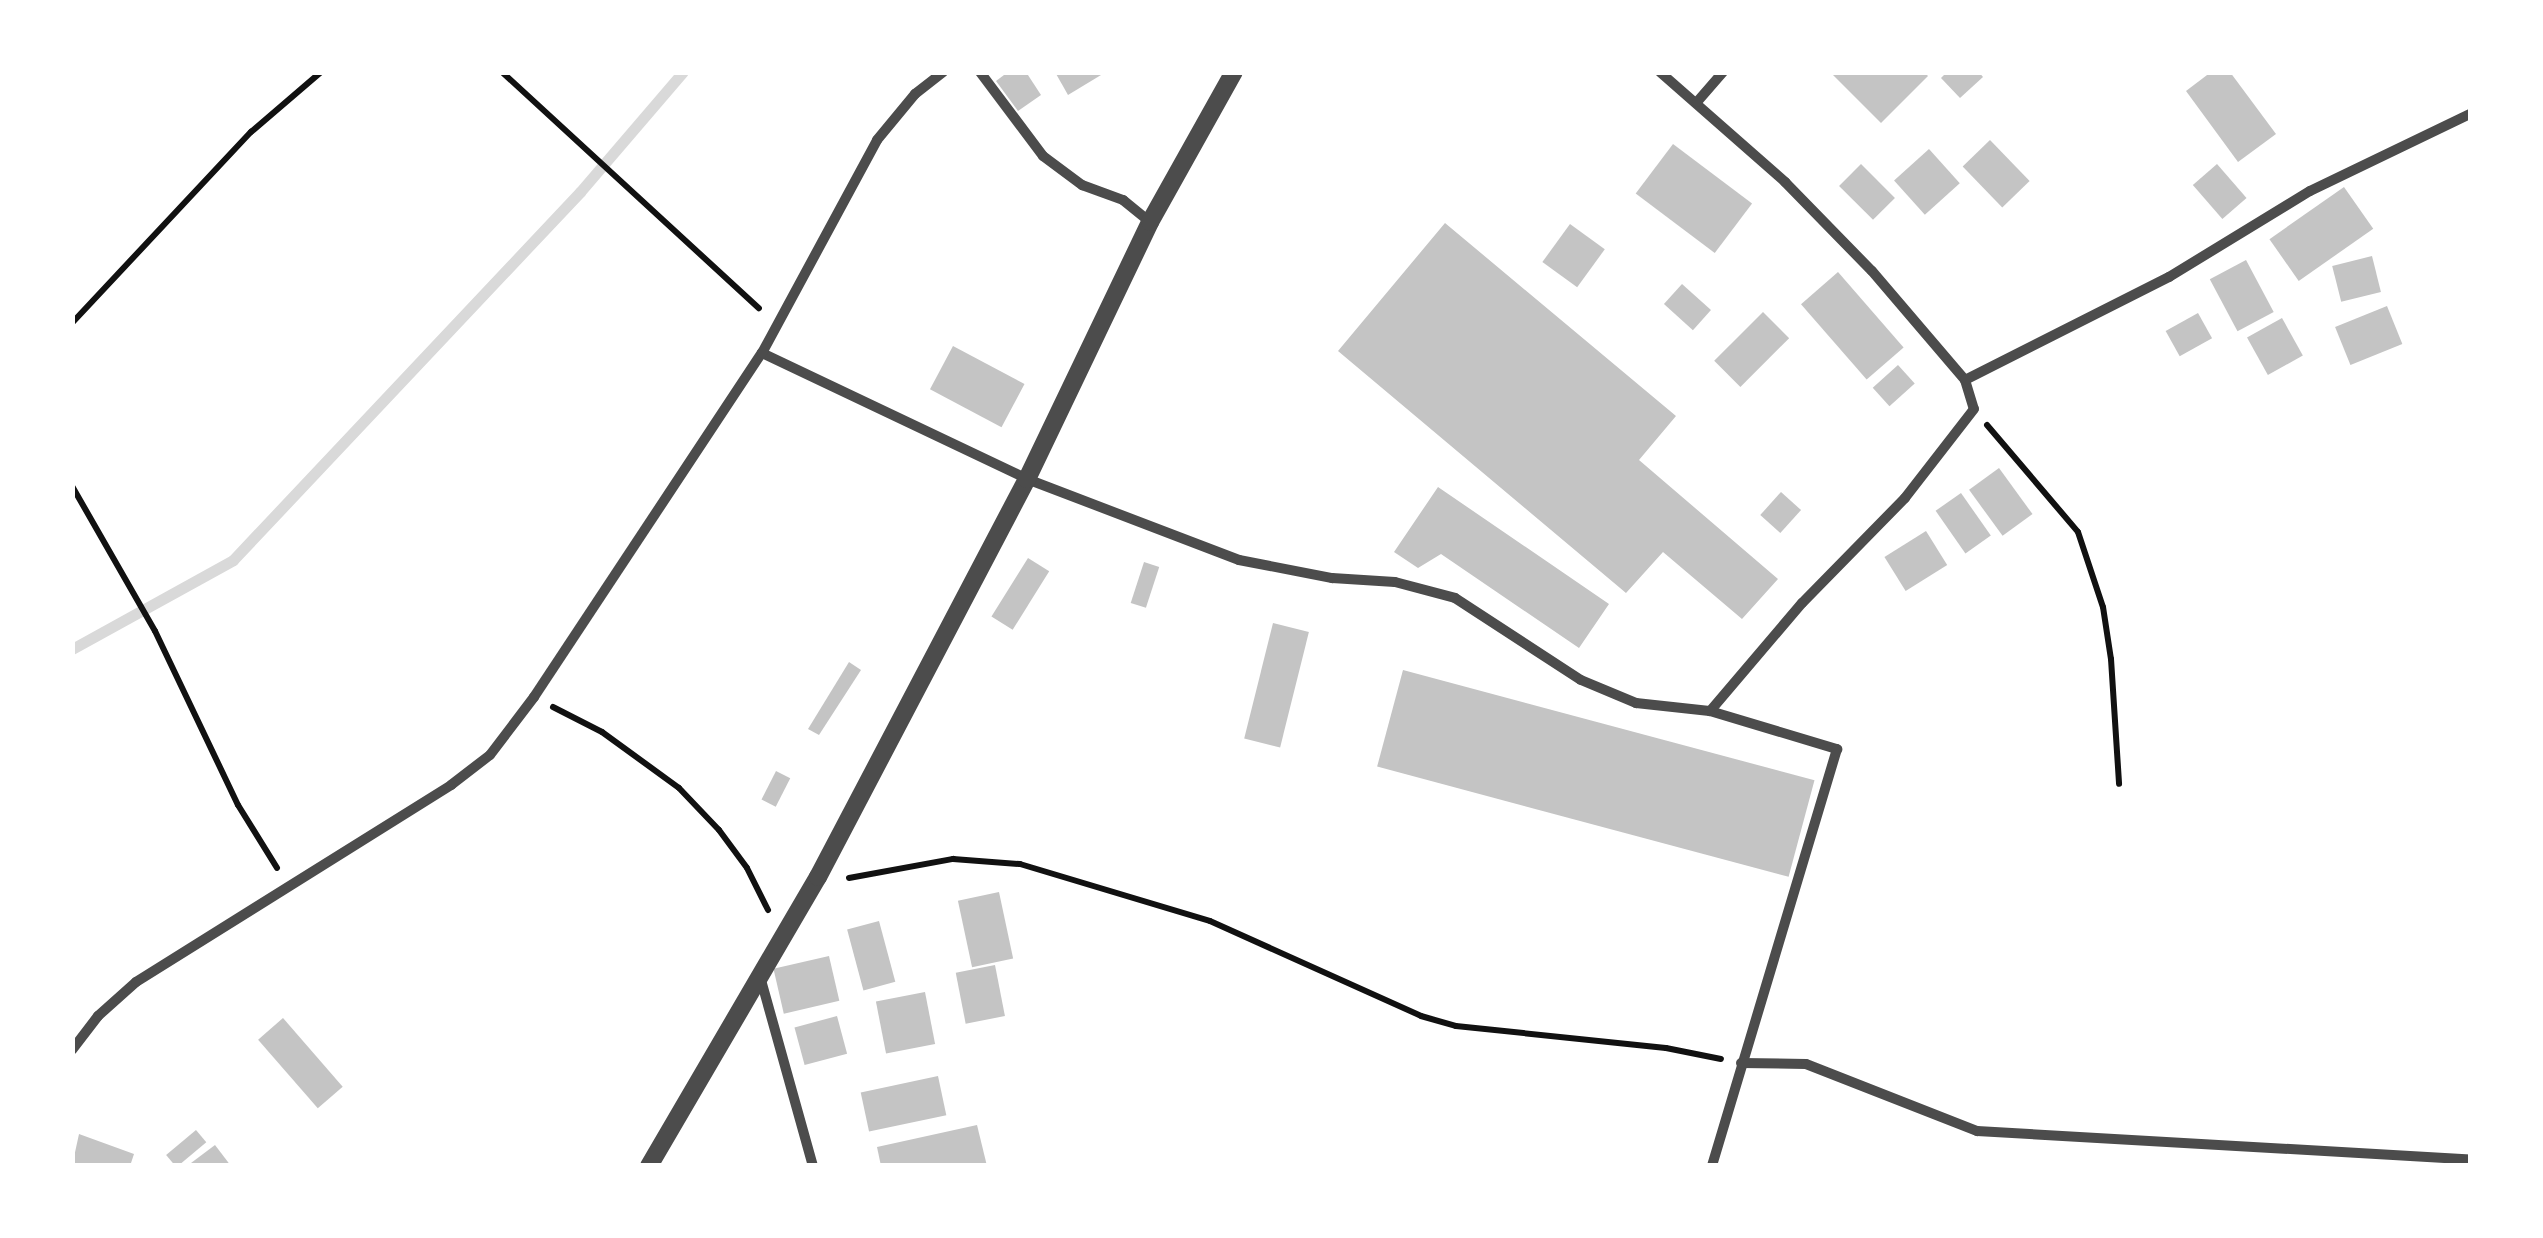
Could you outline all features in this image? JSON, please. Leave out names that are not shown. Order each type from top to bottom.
[{"type":"street","points":[[72,1050],[98,1016],[136,982],[477,765],[534,697],[762,353],[877,140],[915,94],[943,72]]},
{"type":"street","points":[[980,72],[1043,156],[1082,185],[1123,200],[1150,222]]},
{"type":"street","points":[[649,1166],[818,877],[1027,479],[1150,222],[1234,72]]},
{"type":"street","points":[[1660,72],[1698,102],[1872,270],[1965,380],[1974,409],[1905,498],[1802,603],[1710,711]]},
{"type":"street","points":[[1698,102],[1723,72]]},
{"type":"street","points":[[1965,380],[2168,278],[2310,191],[2470,114]]},
{"type":"street","points":[[762,353],[1027,479],[1239,560],[1332,578],[1395,582],[1455,598],[1581,680],[1636,704],[1710,711],[1836,749],[1712,1166]]},
{"type":"street","points":[[761,980],[814,1166]]},
{"type":"street","points":[[1741,1063],[1806,1064],[1931,1114],[1944,1114],[1977,1131],[2470,1159]]},
{"type":"path","points":[[72,323],[251,132],[320,72]]},
{"type":"path","points":[[502,72],[779,324]]},
{"type":"path","points":[[1974,409],[2078,532],[2103,607],[2112,659],[2119,784]]},
{"type":"path","points":[[72,486],[155,631],[238,805],[289,886]]},
{"type":"path","points":[[534,697],[602,732],[678,788],[719,830],[747,868],[783,941]]},
{"type":"path","points":[[818,877],[842,880],[953,859],[1020,864],[1210,921],[1421,1016],[1456,1026],[1666,1048],[1741,1063]]},
{"type":"building","points":[[1008,72],[1026,72],[1041,95],[1018,111],[996,81]]},
{"type":"building","points":[[1055,72],[1106,72],[1068,95]]},
{"type":"building","points":[[1830,72],[1924,72],[1928,76],[1881,123]]},
{"type":"building","points":[[1947,72],[1979,72],[1983,77],[1960,98],[1941,78]]},
{"type":"building","points":[[2211,72],[2230,72],[2276,134],[2238,162],[2186,91]]},
{"type":"building","points":[[1990,140],[2030,181],[2002,207],[1963,166]]},
{"type":"building","points":[[1673,144],[1752,204],[1715,253],[1636,194]]},
{"type":"building","points":[[1929,149],[1960,183],[1925,215],[1894,180]]},
{"type":"building","points":[[1861,164],[1895,198],[1873,220],[1839,186]]},
{"type":"building","points":[[2217,164],[2247,198],[2222,219],[2193,185]]},
{"type":"building","points":[[2344,187],[2373,229],[2299,281],[2269,239]]},
{"type":"building","points":[[1445,223],[1676,416],[1639,460],[1778,579],[1742,619],[1663,552],[1626,593],[1338,351]]},
{"type":"building","points":[[1570,224],[1605,249],[1577,287],[1542,262]]},
{"type":"building","points":[[2372,256],[2381,292],[2341,302],[2332,266]]},
{"type":"building","points":[[2246,260],[2274,312],[2237,331],[2210,279]]},
{"type":"building","points":[[1838,272],[1904,347],[1867,380],[1801,304]]},
{"type":"building","points":[[1682,284],[1711,310],[1693,330],[1664,304]]},
{"type":"building","points":[[2387,306],[2402,344],[2350,365],[2335,327]]},
{"type":"building","points":[[1763,312],[1789,338],[1740,387],[1714,361]]},
{"type":"building","points":[[2198,313],[2212,338],[2180,356],[2166,331]]},
{"type":"building","points":[[2282,318],[2303,356],[2268,375],[2247,337]]},
{"type":"building","points":[[953,346],[1025,384],[1002,427],[930,389]]},
{"type":"building","points":[[1898,365],[1915,384],[1889,406],[1873,388]]},
{"type":"building","points":[[1999,468],[2033,514],[2003,536],[1969,490]]},
{"type":"building","points":[[1438,487],[1609,604],[1579,648],[1441,554],[1418,568],[1394,552]]},
{"type":"building","points":[[1781,492],[1801,510],[1780,533],[1760,515]]},
{"type":"building","points":[[1961,493],[1991,536],[1965,553],[1936,511]]},
{"type":"building","points":[[1926,531],[1947,565],[1906,591],[1884,557]]},
{"type":"building","points":[[1028,558],[1049,571],[1013,630],[991,617]]},
{"type":"building","points":[[1144,562],[1159,567],[1146,608],[1131,603]]},
{"type":"building","points":[[1273,623],[1309,632],[1280,747],[1244,738]]},
{"type":"building","points":[[849,662],[861,670],[819,735],[808,729]]},
{"type":"building","points":[[1403,670],[1814,780],[1789,877],[1377,767]]},
{"type":"building","points":[[776,771],[790,778],[776,807],[761,800]]},
{"type":"building","points":[[999,892],[1013,959],[972,967],[958,901]]},
{"type":"building","points":[[879,921],[895,982],[863,990],[847,930]]},
{"type":"building","points":[[829,956],[839,1001],[784,1014],[773,969]]},
{"type":"building","points":[[995,965],[1005,1016],[966,1024],[956,973]]},
{"type":"building","points":[[925,992],[935,1044],[886,1054],[876,1002]]},
{"type":"building","points":[[837,1016],[847,1054],[805,1065],[794,1027]]},
{"type":"building","points":[[283,1018],[343,1087],[318,1108],[258,1040]]},
{"type":"building","points":[[938,1076],[946,1115],[869,1132],[861,1092]]},
{"type":"building","points":[[977,1125],[987,1166],[881,1166],[877,1147]]},
{"type":"building","points":[[196,1130],[206,1142],[178,1166],[166,1155]]},
{"type":"building","points":[[79,1134],[134,1154],[130,1166],[72,1166]]},
{"type":"building","points":[[215,1145],[231,1166],[187,1166]]},
{"type":"waterway","points":[[72,649],[233,560],[580,192],[683,72]]}]
